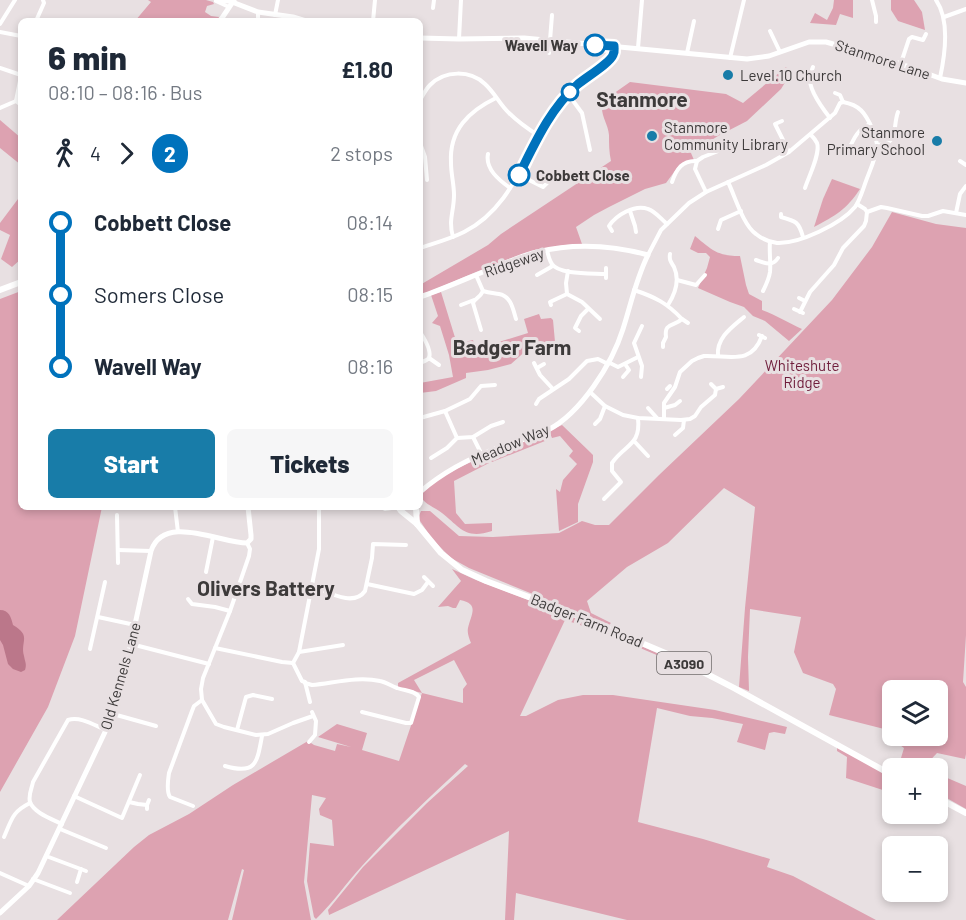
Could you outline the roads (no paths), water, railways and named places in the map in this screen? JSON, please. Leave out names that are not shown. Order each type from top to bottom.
[{"type":"main road","points":[[0,290],[18,282]]},
{"type":"main road","name":"Badger Farm Road","points":[[401,510],[417,524],[441,553],[466,572],[566,611],[670,656],[744,693],[882,769]]},
{"type":"main road","points":[[404,513],[414,510]]},
{"type":"main road","points":[[416,510],[417,524]]},
{"type":"main road","points":[[948,803],[966,813]]},
{"type":"street","points":[[0,24],[15,0]]},
{"type":"street","points":[[37,18],[44,3],[43,0]]},
{"type":"street","points":[[216,0],[258,12],[298,18]]},
{"type":"street","points":[[275,15],[278,0]]},
{"type":"street","points":[[373,18],[375,0]]},
{"type":"street","points":[[433,8],[434,0]]},
{"type":"street","points":[[459,39],[461,0]]},
{"type":"street","points":[[638,48],[642,0]]},
{"type":"street","points":[[730,58],[744,0]]},
{"type":"street","points":[[872,0],[876,22]]},
{"type":"street","points":[[936,0],[944,17],[945,26],[940,78]]},
{"type":"street","points":[[222,18],[232,3]]},
{"type":"street","points":[[944,17],[966,9]]},
{"type":"street","points":[[258,12],[258,18]]},
{"type":"street","points":[[549,53],[552,15]]},
{"type":"street","points":[[687,53],[694,21]]},
{"type":"street","points":[[770,31],[780,52]]},
{"type":"street","points":[[0,32],[18,35]]},
{"type":"street","points":[[901,63],[910,38],[921,40],[926,34]]},
{"type":"street","name":"Stanmore Lane","points":[[423,38],[506,38],[730,58],[769,56],[809,42],[826,42],[901,63],[940,78],[966,83]]},
{"type":"street","points":[[423,247],[465,231],[487,216],[499,204],[519,175],[551,115],[586,77],[612,58],[614,46]]},
{"type":"street","points":[[813,67],[807,79],[830,118]]},
{"type":"street","points":[[0,68],[18,74]]},
{"type":"street","points":[[423,95],[428,86],[435,81],[454,73],[469,75],[479,79],[490,89],[522,126],[539,136]]},
{"type":"street","points":[[0,108],[16,101],[18,91]]},
{"type":"street","points":[[728,182],[748,225],[754,233],[770,242],[787,242],[803,237],[830,225],[851,211],[857,204],[877,146],[875,135],[866,116],[855,106],[843,102],[840,95],[834,93]]},
{"type":"street","points":[[568,94],[582,113],[590,150]]},
{"type":"street","points":[[453,237],[450,226],[454,200],[450,161],[452,145],[458,131],[470,114],[496,98]]},
{"type":"street","points":[[648,255],[667,224],[689,203],[706,192],[789,152],[830,118],[843,102]]},
{"type":"street","points":[[877,146],[884,145],[892,139],[898,112]]},
{"type":"street","points":[[782,121],[775,124],[789,152]]},
{"type":"street","points":[[849,149],[857,133],[870,124]]},
{"type":"street","points":[[774,136],[780,133]]},
{"type":"street","points":[[805,188],[806,179],[818,148],[811,135]]},
{"type":"street","points":[[672,182],[676,171],[682,165],[689,161],[697,161],[703,157],[719,154],[726,148]]},
{"type":"street","points":[[423,151],[427,180]]},
{"type":"street","points":[[488,153],[487,160],[491,170],[510,188]]},
{"type":"street","points":[[697,161],[695,169],[706,192]]},
{"type":"street","points":[[960,161],[966,165]]},
{"type":"street","points":[[519,175],[543,187],[550,180]]},
{"type":"street","points":[[956,213],[960,194],[966,186]]},
{"type":"street","points":[[857,204],[867,212]]},
{"type":"street","points":[[867,212],[881,207],[922,216],[943,211],[966,215]]},
{"type":"street","points":[[604,229],[611,229],[617,217],[639,208],[650,209],[667,224]]},
{"type":"street","points":[[630,211],[636,232]]},
{"type":"street","points":[[718,229],[721,220],[741,211]]},
{"type":"street","points":[[794,309],[802,313],[805,301],[813,288],[827,275],[843,248],[864,226],[867,221],[867,212]]},
{"type":"street","points":[[781,214],[781,217],[798,223],[803,237]]},
{"type":"street","points":[[763,291],[771,270],[770,242]]},
{"type":"street","name":"Ridgeway","points":[[423,296],[522,256],[547,250],[596,247],[648,255]]},
{"type":"street","points":[[547,250],[552,265],[557,269],[588,274],[606,273]]},
{"type":"street","points":[[668,305],[675,291],[677,280],[670,262],[670,254]]},
{"type":"street","name":"Meadow Way","points":[[423,490],[459,466],[499,447],[539,434],[565,418],[589,392],[608,363],[623,329],[634,290],[648,255]]},
{"type":"street","points":[[756,260],[770,264],[775,263],[778,258]]},
{"type":"street","points":[[662,259],[670,262]]},
{"type":"street","points":[[537,275],[552,265]]},
{"type":"street","points":[[567,294],[568,271]]},
{"type":"street","points":[[476,275],[483,291],[506,297],[516,319]]},
{"type":"street","points":[[696,285],[705,275]]},
{"type":"street","points":[[677,280],[696,285]]},
{"type":"street","points":[[696,285],[697,291]]},
{"type":"street","points":[[634,290],[668,305],[688,323]]},
{"type":"street","points":[[460,305],[480,297],[483,291]]},
{"type":"street","points":[[551,305],[550,302],[567,294]]},
{"type":"street","points":[[567,294],[582,302],[594,318],[600,319]]},
{"type":"street","points":[[799,298],[805,301]]},
{"type":"street","points":[[473,328],[480,328],[473,306],[475,300]]},
{"type":"street","points":[[579,331],[575,328],[581,315],[588,309]]},
{"type":"street","points":[[718,356],[717,349],[723,337],[744,317]]},
{"type":"street","points":[[663,347],[666,328],[682,319]]},
{"type":"street","points":[[641,377],[642,369],[634,343],[642,326]]},
{"type":"street","points":[[661,418],[666,398],[672,392],[680,372],[698,355],[745,357],[758,346],[762,336]]},
{"type":"street","points":[[423,337],[427,344],[429,358]]},
{"type":"street","points":[[536,404],[539,399],[569,378],[587,361],[598,359],[618,367],[638,357]]},
{"type":"street","points":[[739,357],[745,363]]},
{"type":"street","points":[[423,361],[429,358]]},
{"type":"street","points":[[429,358],[439,364]]},
{"type":"street","points":[[686,358],[690,363]]},
{"type":"street","points":[[534,363],[540,375],[553,389]]},
{"type":"street","points":[[537,368],[544,364]]},
{"type":"street","points":[[623,377],[629,370],[625,364]]},
{"type":"street","points":[[675,367],[680,372]]},
{"type":"street","points":[[711,384],[716,389]]},
{"type":"street","points":[[423,417],[445,411],[470,399],[481,386],[495,385]]},
{"type":"street","points":[[716,389],[723,387]]},
{"type":"street","points":[[668,388],[672,392]]},
{"type":"street","points":[[589,392],[605,406],[623,416],[684,420],[695,416],[701,407],[715,395],[716,389]]},
{"type":"street","points":[[664,408],[680,401]]},
{"type":"street","points":[[595,424],[600,419],[605,406]]},
{"type":"street","points":[[648,408],[661,418]]},
{"type":"street","points":[[445,411],[457,438]]},
{"type":"street","points":[[604,499],[622,481],[612,471],[612,463],[637,437],[638,418]]},
{"type":"street","points":[[675,435],[683,428],[684,420]]},
{"type":"street","points":[[431,458],[447,448],[457,438],[473,437],[503,422]]},
{"type":"street","points":[[473,437],[482,455]]},
{"type":"street","points":[[634,441],[648,456]]},
{"type":"street","points":[[175,510],[178,533]]},
{"type":"street","points":[[118,550],[152,551],[161,536],[171,533],[201,534],[236,543],[247,543],[251,539],[248,510]]},
{"type":"street","points":[[293,663],[299,652],[320,549],[319,510]]},
{"type":"street","points":[[117,515],[118,563]]},
{"type":"street","points":[[206,572],[213,537]]},
{"type":"street","points":[[247,543],[250,549],[249,556],[201,684],[202,700],[216,724],[262,736],[313,714],[316,724],[315,735],[309,742]]},
{"type":"street","points":[[312,586],[331,594],[356,599],[365,591],[373,544],[406,545]]},
{"type":"street","name":"Old Kennels Lane","points":[[0,913],[29,886],[33,879],[61,826],[113,714],[152,551]]},
{"type":"street","points":[[424,577],[433,586]]},
{"type":"street","points":[[90,649],[105,582]]},
{"type":"street","points":[[367,584],[414,594],[428,582]]},
{"type":"street","points":[[189,598],[192,604]]},
{"type":"street","points":[[192,604],[230,611]]},
{"type":"street","points":[[188,608],[192,604]]},
{"type":"street","points":[[98,617],[135,626]]},
{"type":"street","points":[[130,644],[209,664]]},
{"type":"street","points":[[299,652],[343,645]]},
{"type":"street","points":[[215,648],[282,663],[293,663]]},
{"type":"street","points":[[293,663],[302,681],[306,684],[377,680],[414,692],[419,697],[411,723],[362,712]]},
{"type":"street","points":[[305,682],[310,702]]},
{"type":"street","points":[[237,730],[246,697],[253,695],[272,699]]},
{"type":"street","points":[[193,806],[172,799],[168,794],[168,781],[194,706],[202,700]]},
{"type":"street","points":[[113,714],[156,726]]},
{"type":"street","points":[[106,730],[80,720],[68,720],[33,782],[30,793],[30,803],[38,811],[83,840],[106,848]]},
{"type":"street","points":[[225,766],[242,770],[251,767],[256,760],[262,736]]},
{"type":"street","points":[[74,796],[122,818],[140,775]]},
{"type":"street","points":[[129,802],[148,804]]},
{"type":"street","points":[[4,837],[14,814],[21,807],[30,803]]},
{"type":"street","points":[[46,856],[86,871]]},
{"type":"street","points":[[77,882],[81,869]]},
{"type":"street","points":[[0,873],[29,886]]},
{"type":"street","points":[[33,879],[70,893]]},
{"type":"street","points":[[62,898],[64,891]]},
{"type":"place","name":"Wavell Way","points":[[595,45]]},
{"type":"place","name":"Level.10 Church","points":[[728,75]]},
{"type":"place","name":"Stanmore Community Library","points":[[652,136]]},
{"type":"place","name":"Stanmore Primary School","points":[[937,141]]},
{"type":"place","name":"Cobbett Close","points":[[519,175]]},
{"type":"district","name":"Stanmore","points":[[642,98]]},
{"type":"district","name":"Badger Farm","points":[[512,346]]},
{"type":"district","name":"Olivers Battery","points":[[266,587]]},
{"type":"park label","name":"Whiteshute Ridge","points":[[802,374]]}]
